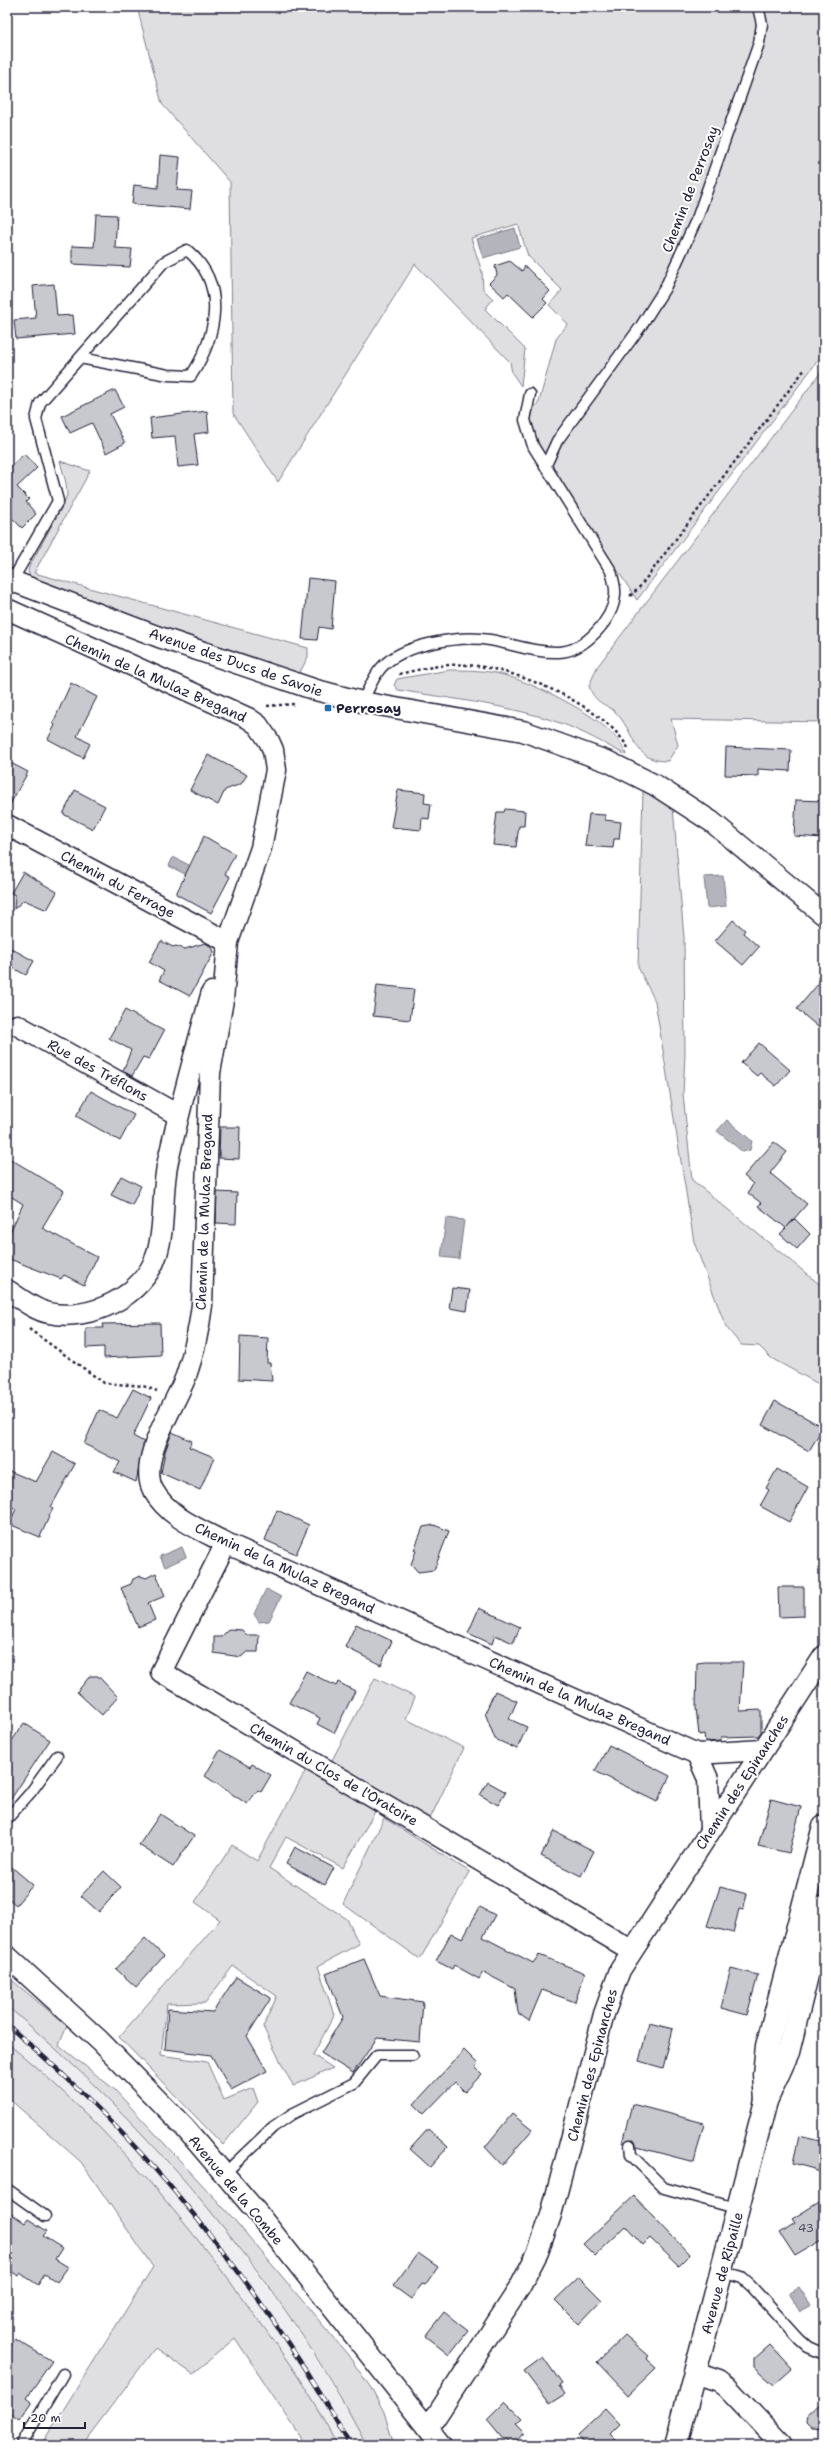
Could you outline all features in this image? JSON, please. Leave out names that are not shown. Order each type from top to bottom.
[{"type":"street","name":"Avenue des Ducs de Savoie","points":[[10,580],[159,637],[308,687],[362,702],[523,731],[581,750],[637,775],[712,822],[824,916]]},
{"type":"street","name":"Chemin de la Mulaz Bregand","points":[[7,608],[239,713],[258,725],[273,750],[276,770],[261,848],[228,942],[223,1000],[210,1080],[202,1305],[193,1353],[176,1400],[150,1461],[149,1480],[159,1500],[169,1510],[193,1526],[226,1543],[697,1754],[762,1750]]},
{"type":"street","name":"Chemin du Ferrage","points":[[7,825],[228,942]]},
{"type":"street","points":[[7,1290],[33,1306],[48,1313],[65,1315],[81,1314],[97,1310],[126,1294],[139,1284],[150,1271],[161,1240],[163,1184],[178,1115],[218,972],[228,942]]},
{"type":"street","name":"Rue des Tréflons","points":[[17,1025],[178,1115]]},
{"type":"street","name":"Chemin du Clos de l'Oratoire","points":[[226,1543],[161,1672],[631,1950]]},
{"type":"street","name":"Chemin des Epinanches","points":[[426,2426],[434,2420],[520,2287],[538,2252],[551,2215],[604,2014],[620,1970],[631,1950],[824,1656]]},
{"type":"street","points":[[697,1754],[708,1778],[710,1830]]},
{"type":"street","name":"Avenue de Ripaille","points":[[676,2445],[766,2101],[764,2074],[767,2046],[815,1914],[824,1826]]},
{"type":"street","name":"Avenue de la Combe","points":[[7,1956],[74,2016],[127,2067],[225,2174],[441,2445]]},
{"type":"street","points":[[695,2373],[719,2381],[728,2388],[782,2445]]},
{"type":"lane","name":"Chemin de Perrosay","points":[[545,467],[557,441],[620,356],[665,288],[698,216],[759,43],[762,24],[758,7]]},
{"type":"lane","points":[[10,580],[58,501],[36,418],[40,403],[164,262],[187,250],[197,258],[210,278],[214,304],[210,335],[198,365],[191,376],[168,375],[80,358]]},
{"type":"lane","points":[[362,702],[381,668],[401,653],[449,640],[487,640],[550,652],[571,649],[596,630],[612,606],[614,584],[611,571],[545,467],[528,433],[525,420],[530,394]]},
{"type":"lane","points":[[7,1819],[31,1792],[57,1756]]},
{"type":"lane","points":[[225,2174],[273,2127],[292,2114],[354,2083],[377,2055],[413,2055]]},
{"type":"lane","points":[[630,2145],[631,2155],[664,2188],[739,2208]]},
{"type":"lane","points":[[7,2189],[45,2216]]},
{"type":"lane","points":[[722,2272],[742,2278],[800,2340],[808,2347],[824,2354]]},
{"type":"lane","points":[[21,2445],[63,2374]]},
{"type":"path","points":[[612,606],[638,589],[805,369]]},
{"type":"path","points":[[374,679],[443,666],[491,668],[515,674],[559,693],[601,720],[624,742],[631,754],[637,775]]},
{"type":"path","points":[[239,713],[255,708],[297,703],[308,687]]},
{"type":"path","points":[[27,1327],[104,1383],[143,1386],[176,1400]]},
{"type":"shaded area","points":[[137,7],[824,7],[824,357],[822,355],[637,600],[556,477],[532,430],[531,419],[534,408],[539,402],[556,339],[568,324],[549,305],[562,290],[528,256],[518,224],[471,238],[482,272],[483,289],[493,299],[485,309],[525,349],[521,386],[512,373],[510,362],[415,264],[278,482],[233,413],[230,182],[162,104]]},
{"type":"shaded area","points":[[515,228],[520,247],[483,258],[477,239]]},
{"type":"shaded area","points":[[824,368],[824,722],[671,719],[678,745],[668,761],[657,760],[649,757],[642,753],[619,716],[611,708],[595,698],[592,693],[589,686],[597,667]]},
{"type":"shaded area","points":[[60,461],[90,471],[34,573],[308,648],[308,657],[299,674],[166,629],[31,579],[28,571],[29,567],[67,495],[66,483]]},
{"type":"shaded area","points":[[449,670],[497,673],[518,680],[554,696],[574,706],[608,730],[620,742],[626,755],[579,731],[543,717],[481,703],[398,690],[394,685],[397,679]]},
{"type":"shaded area","points":[[643,791],[673,807],[684,938],[685,1054],[683,1094],[692,1180],[824,1288],[824,1387],[771,1358],[759,1346],[741,1345],[726,1327],[694,1242],[655,1001],[638,967]]},
{"type":"shaded area","points":[[173,857],[195,868],[191,877],[169,866]]},
{"type":"shaded area","points":[[723,876],[726,906],[707,908],[704,877]]},
{"type":"shaded area","points":[[727,1120],[752,1141],[750,1150],[743,1152],[717,1131]]},
{"type":"shaded area","points":[[446,1218],[464,1220],[459,1259],[441,1257]]},
{"type":"shaded area","points":[[182,1547],[186,1557],[165,1567],[160,1556]]},
{"type":"shaded area","points":[[266,1589],[281,1597],[269,1621],[259,1622],[254,1614]]},
{"type":"shaded area","points":[[375,1678],[415,1697],[406,1719],[464,1748],[429,1821],[331,1762]]},
{"type":"shaded area","points":[[307,1768],[377,1808],[343,1868],[286,1837],[269,1868],[347,1919],[359,1944],[318,1966],[334,2015],[313,2055],[333,2068],[293,2086],[263,2027],[277,1996],[233,1966],[205,2003],[167,2004],[161,2055],[207,2062],[224,2100],[253,2088],[258,2102],[223,2145],[119,2037],[220,1920],[195,1902],[232,1845],[257,1861]]},
{"type":"shaded area","points":[[384,1818],[470,1872],[420,1959],[343,1904]]},
{"type":"shaded area","points":[[7,1976],[67,2026],[59,2045],[115,2090],[232,2217],[348,2355],[373,2391],[384,2412],[394,2445],[367,2445],[332,2383],[294,2322],[252,2264],[208,2208],[161,2154],[112,2103],[60,2053],[7,2006]]},
{"type":"shaded area","points":[[7,2006],[46,2039],[144,2134],[220,2222],[289,2317],[351,2414],[367,2445],[338,2445],[269,2334],[26,2058],[7,2043]]},
{"type":"shaded area","points":[[7,2043],[71,2099],[101,2129],[185,2224],[278,2347],[316,2405],[338,2445],[306,2445],[235,2338],[193,2374],[155,2348],[82,2445],[41,2445],[153,2267],[81,2162],[7,2097]]},
{"type":"shaded area","points":[[799,2287],[811,2305],[800,2311],[789,2293]]},
{"type":"building","points":[[160,155],[180,157],[177,190],[192,191],[190,209],[132,204],[134,185],[158,188]]},
{"type":"building","points":[[96,214],[117,215],[115,248],[132,249],[130,267],[72,264],[72,246],[94,247]]},
{"type":"building","points":[[510,261],[522,271],[525,266],[550,291],[543,299],[547,303],[533,317],[508,293],[504,297],[489,283],[497,275],[495,266]]},
{"type":"building","points":[[54,284],[57,316],[73,315],[75,334],[16,339],[14,320],[36,318],[33,286]]},
{"type":"building","points":[[115,390],[124,407],[110,414],[125,443],[106,453],[92,423],[70,433],[62,416]]},
{"type":"building","points":[[207,411],[209,432],[194,434],[198,465],[178,467],[175,436],[152,438],[150,418]]},
{"type":"building","points":[[24,454],[37,468],[17,487],[29,499],[26,502],[36,514],[22,528],[7,513],[7,470]]},
{"type":"building","points":[[308,578],[335,581],[331,629],[319,627],[317,640],[302,639]]},
{"type":"building","points":[[71,683],[97,697],[77,736],[90,744],[83,758],[48,739],[55,725],[53,723]]},
{"type":"building","points":[[726,747],[791,750],[790,771],[758,769],[758,776],[725,775]]},
{"type":"building","points":[[208,755],[247,775],[241,784],[225,790],[218,805],[190,790]]},
{"type":"building","points":[[7,761],[28,772],[7,810]]},
{"type":"building","points":[[75,790],[105,806],[93,829],[63,814]]},
{"type":"building","points":[[398,790],[425,793],[424,803],[431,804],[429,819],[422,818],[421,830],[391,827]]},
{"type":"building","points":[[796,800],[824,801],[822,838],[794,836]]},
{"type":"building","points":[[505,809],[525,811],[524,826],[519,826],[516,847],[493,845],[497,812],[504,812]]},
{"type":"building","points":[[589,814],[605,815],[605,820],[621,822],[619,839],[614,839],[613,848],[585,846]]},
{"type":"building","points":[[204,836],[235,854],[225,874],[230,877],[211,913],[176,894]]},
{"type":"building","points":[[23,872],[57,892],[47,910],[24,900],[14,909],[15,895],[11,893]]},
{"type":"building","points":[[733,920],[745,930],[743,933],[759,947],[743,965],[715,941]]},
{"type":"building","points":[[161,941],[173,947],[176,946],[185,949],[205,943],[212,947],[214,952],[190,996],[159,980],[164,971],[149,962]]},
{"type":"building","points":[[7,946],[34,961],[26,975],[7,965]]},
{"type":"building","points":[[824,977],[824,1032],[797,1009]]},
{"type":"building","points":[[377,985],[414,989],[410,1020],[373,1016]]},
{"type":"building","points":[[125,1010],[164,1031],[149,1059],[143,1057],[132,1076],[123,1071],[131,1050],[109,1038]]},
{"type":"building","points":[[759,1043],[790,1070],[776,1086],[760,1073],[757,1076],[741,1063]]},
{"type":"building","points":[[91,1091],[134,1115],[120,1141],[76,1116]]},
{"type":"building","points":[[220,1127],[240,1127],[239,1159],[219,1158]]},
{"type":"building","points":[[774,1142],[787,1152],[770,1173],[807,1204],[787,1227],[795,1219],[810,1234],[797,1249],[780,1234],[786,1228],[758,1206],[761,1203],[748,1193],[753,1184],[744,1176]]},
{"type":"building","points":[[7,1157],[64,1191],[42,1228],[97,1257],[84,1285],[64,1275],[61,1279],[7,1258],[7,1239],[23,1204],[7,1194]]},
{"type":"building","points":[[121,1176],[141,1186],[132,1205],[111,1195]]},
{"type":"building","points":[[217,1192],[237,1193],[236,1224],[216,1223]]},
{"type":"building","points":[[452,1288],[470,1290],[467,1311],[449,1308]]},
{"type":"building","points":[[160,1323],[161,1355],[104,1358],[104,1347],[86,1348],[86,1328],[103,1328],[102,1324]]},
{"type":"building","points":[[240,1336],[268,1338],[267,1363],[270,1363],[272,1381],[239,1379]]},
{"type":"building","points":[[133,1389],[151,1398],[133,1436],[144,1442],[136,1482],[114,1472],[120,1462],[84,1444],[99,1410],[117,1418]]},
{"type":"building","points":[[775,1401],[823,1427],[809,1451],[762,1425]]},
{"type":"building","points":[[172,1432],[192,1441],[189,1447],[214,1457],[200,1490],[161,1473],[165,1452]]},
{"type":"building","points":[[53,1452],[75,1464],[51,1507],[53,1508],[40,1537],[9,1524],[16,1509],[7,1505],[7,1470],[36,1482]]},
{"type":"building","points":[[777,1469],[808,1487],[789,1522],[760,1506],[769,1490],[766,1488]]},
{"type":"building","points":[[277,1510],[309,1525],[296,1554],[265,1540]]},
{"type":"building","points":[[434,1525],[449,1531],[434,1570],[418,1572],[411,1564],[416,1551],[414,1550],[423,1527]]},
{"type":"building","points":[[156,1573],[165,1596],[148,1603],[155,1620],[138,1627],[121,1588],[131,1584],[133,1579],[141,1576],[146,1578]]},
{"type":"building","points":[[778,1587],[804,1587],[804,1616],[779,1617]]},
{"type":"building","points":[[479,1608],[520,1627],[513,1643],[495,1635],[492,1644],[468,1633]]},
{"type":"building","points":[[356,1624],[392,1641],[381,1665],[345,1647]]},
{"type":"building","points":[[229,1629],[242,1630],[247,1635],[259,1635],[258,1652],[247,1652],[241,1657],[214,1653],[214,1637],[221,1637]]},
{"type":"building","points":[[743,1662],[740,1711],[761,1710],[761,1732],[758,1736],[721,1737],[721,1741],[705,1742],[704,1734],[699,1735],[696,1708],[697,1663]]},
{"type":"building","points":[[306,1671],[336,1686],[338,1682],[355,1691],[334,1733],[317,1724],[320,1718],[289,1703]]},
{"type":"building","points":[[90,1676],[98,1676],[118,1697],[102,1715],[77,1692]]},
{"type":"building","points":[[495,1691],[517,1701],[509,1719],[527,1727],[517,1749],[495,1739],[485,1713]]},
{"type":"building","points":[[24,1723],[50,1740],[7,1805],[7,1748]]},
{"type":"building","points":[[609,1745],[670,1776],[657,1802],[595,1771]]},
{"type":"building","points":[[220,1750],[250,1767],[252,1764],[271,1775],[261,1792],[258,1790],[247,1804],[205,1776]]},
{"type":"building","points":[[488,1782],[506,1792],[498,1805],[480,1795]]},
{"type":"building","points":[[771,1799],[801,1807],[789,1853],[758,1846]]},
{"type":"building","points":[[160,1814],[194,1836],[173,1867],[139,1845]]},
{"type":"building","points":[[554,1831],[594,1851],[581,1876],[541,1856]]},
{"type":"building","points":[[295,1847],[334,1868],[325,1885],[286,1864]]},
{"type":"building","points":[[7,1863],[33,1885],[16,1905],[7,1897]]},
{"type":"building","points":[[104,1871],[121,1887],[99,1912],[81,1896]]},
{"type":"building","points":[[720,1887],[747,1894],[743,1910],[739,1909],[733,1933],[707,1926]]},
{"type":"building","points":[[480,1907],[495,1915],[483,1937],[533,1963],[539,1955],[585,1973],[575,2002],[542,1990],[529,2021],[518,2013],[515,1989],[483,1972],[479,1979],[454,1965],[452,1969],[436,1961],[451,1933],[462,1939]]},
{"type":"building","points":[[145,1938],[164,1956],[136,1987],[116,1969]]},
{"type":"building","points":[[364,1959],[380,1996],[423,2002],[420,2042],[377,2038],[353,2073],[321,2053],[343,2017],[326,1974]]},
{"type":"building","points":[[731,1968],[758,1975],[747,2015],[721,2008]]},
{"type":"building","points":[[236,1977],[271,1998],[247,2036],[267,2071],[231,2090],[211,2055],[165,2049],[168,2009],[213,2012]]},
{"type":"building","points":[[649,2023],[673,2029],[663,2068],[639,2061]]},
{"type":"building","points":[[464,2050],[478,2064],[475,2067],[482,2074],[465,2092],[455,2082],[424,2114],[414,2104]]},
{"type":"building","points":[[632,2104],[704,2123],[694,2162],[637,2147],[632,2139],[622,2143]]},
{"type":"building","points":[[512,2114],[532,2130],[502,2165],[485,2147]]},
{"type":"building","points":[[428,2129],[448,2147],[430,2167],[410,2149]]},
{"type":"building","points":[[799,2136],[824,2142],[824,2172],[793,2163]]},
{"type":"building","points":[[634,2196],[690,2255],[679,2266],[650,2238],[643,2245],[626,2226],[595,2256],[583,2244]]},
{"type":"building","points":[[824,2199],[824,2239],[795,2256],[780,2233],[795,2223],[792,2219]]},
{"type":"building","points":[[7,2211],[25,2223],[28,2219],[47,2231],[43,2236],[62,2248],[55,2259],[68,2267],[57,2282],[45,2274],[38,2285],[20,2273],[18,2276],[7,2268]]},
{"type":"building","points":[[418,2253],[438,2267],[425,2285],[422,2284],[411,2299],[393,2286]]},
{"type":"building","points":[[579,2277],[602,2300],[579,2324],[555,2300]]},
{"type":"building","points":[[444,2312],[468,2331],[449,2355],[425,2336]]},
{"type":"building","points":[[625,2335],[649,2356],[646,2359],[656,2368],[628,2395],[597,2362]]},
{"type":"building","points":[[15,2339],[52,2361],[27,2397],[32,2401],[19,2420],[7,2412],[7,2352]]},
{"type":"building","points":[[770,2345],[792,2369],[774,2385],[754,2367],[754,2359]]},
{"type":"building","points":[[543,2357],[562,2384],[559,2386],[565,2394],[549,2404],[524,2371]]},
{"type":"building","points":[[505,2402],[522,2419],[516,2424],[525,2433],[511,2445],[502,2438],[487,2420]]},
{"type":"building","points":[[824,2402],[824,2431],[812,2430],[807,2425],[808,2417]]},
{"type":"building","points":[[605,2409],[619,2424],[609,2434],[620,2445],[586,2445],[577,2435]]},
{"type":"railway","points":[[7,2025],[58,2070],[107,2117],[198,2219],[279,2329],[316,2386],[350,2445]]},
{"type":"place","name":"Perrosay","points":[[328,708]]}]
